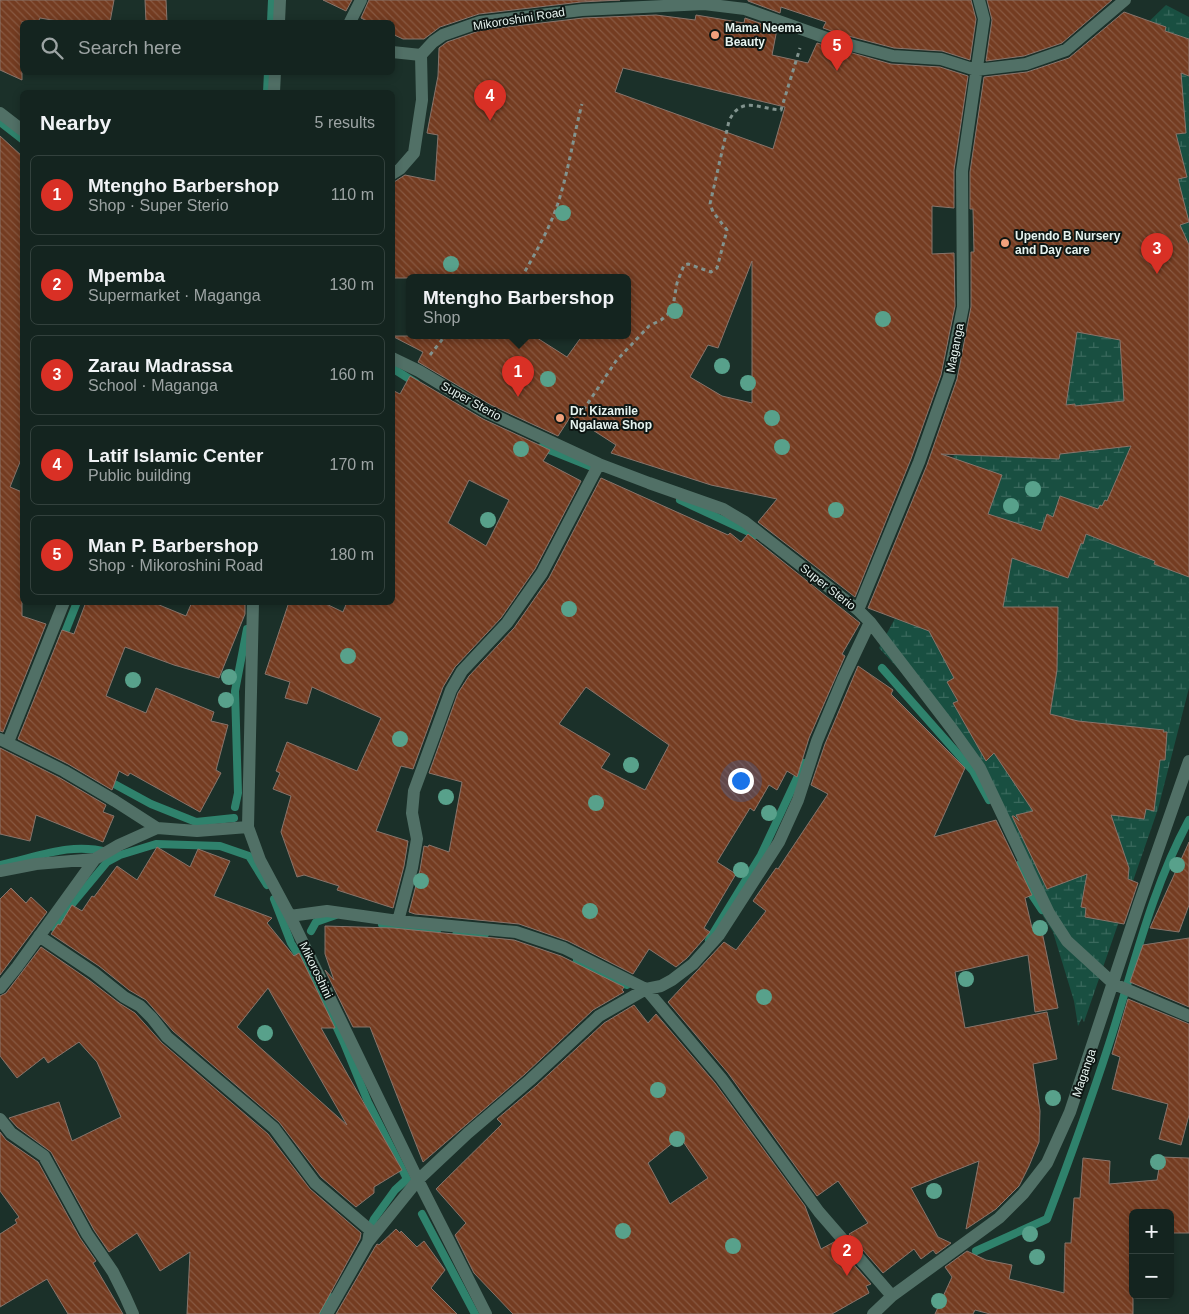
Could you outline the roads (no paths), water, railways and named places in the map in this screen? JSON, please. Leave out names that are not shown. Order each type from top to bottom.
[{"type":"street","points":[[278,20],[280,0]]},
{"type":"street","points":[[351,20],[361,0]]},
{"type":"street","name":"Maganga","points":[[858,610],[919,462],[949,377],[963,306],[962,171],[984,19],[980,0]]},
{"type":"street","points":[[976,70],[1026,64],[1066,50],[1125,0]]},
{"type":"street","name":"Mikoroshini Road","points":[[420,55],[443,35],[480,22],[582,10],[704,4],[745,9],[835,42],[893,56],[941,59],[976,70]]},
{"type":"street","points":[[395,52],[420,55],[422,100],[414,153],[395,172]]},
{"type":"street","points":[[274,90],[275,75]]},
{"type":"street","points":[[0,113],[20,128]]},
{"type":"street","name":"Super Sterio","points":[[395,359],[419,371],[487,412],[599,464],[648,484],[723,509],[745,522],[858,610],[870,622],[952,728],[980,768],[1049,913],[1067,941],[1114,984],[1189,1016]]},
{"type":"street","points":[[398,920],[412,868],[417,839],[412,813],[414,792],[451,690],[462,671],[507,622],[542,573],[599,464]]},
{"type":"street","points":[[63,605],[4,740],[115,800],[157,828]]},
{"type":"street","name":"Mikoroshini","points":[[253,605],[248,827],[260,860],[290,916],[418,1180],[486,1314]]},
{"type":"street","points":[[327,1314],[368,1242],[418,1180],[599,1016],[646,989],[661,986],[672,980],[693,964],[719,935],[779,842],[798,800],[820,732],[870,622]]},
{"type":"street","name":"Maganga","points":[[873,1314],[892,1296],[999,1218],[1023,1194],[1047,1163],[1070,1112],[1139,904],[1188,766]]},
{"type":"street","points":[[0,871],[36,864],[95,858],[157,828],[197,831],[248,827]]},
{"type":"street","points":[[0,988],[95,858]]},
{"type":"street","points":[[290,916],[327,910],[398,920],[516,932],[564,948],[646,989],[721,1078],[819,1212],[892,1296]]},
{"type":"street","points":[[39,936],[94,973],[124,997],[140,1006],[167,1036],[274,1128],[315,1183],[370,1230],[368,1242]]},
{"type":"street","points":[[0,1119],[11,1133],[44,1156],[88,1234],[113,1272],[133,1314]]},
{"type":"waterway","points":[[271,20],[272,0]]},
{"type":"waterway","points":[[267,90],[268,75]]},
{"type":"waterway","points":[[0,122],[20,137]]},
{"type":"waterway","points":[[395,370],[416,383]]},
{"type":"waterway","points":[[542,447],[592,467]]},
{"type":"waterway","points":[[680,500],[755,535]]},
{"type":"waterway","points":[[62,640],[76,605]]},
{"type":"waterway","points":[[235,807],[238,793],[235,691],[247,629]]},
{"type":"waterway","points":[[882,668],[973,771],[989,800]]},
{"type":"waterway","points":[[709,940],[761,855],[804,763]]},
{"type":"waterway","points":[[107,780],[151,804],[196,822],[234,818]]},
{"type":"waterway","points":[[976,1251],[1047,1219],[1102,1066],[1153,902],[1175,847],[1189,820]]},
{"type":"waterway","points":[[53,927],[107,862],[120,855],[156,844],[220,846],[249,856],[267,885]]},
{"type":"waterway","points":[[0,865],[67,850],[94,849],[108,852]]},
{"type":"waterway","points":[[1020,864],[1030,892],[1042,910]]},
{"type":"waterway","points":[[274,899],[291,943],[320,991],[368,1102],[406,1177]]},
{"type":"waterway","points":[[311,931],[316,922],[336,915]]},
{"type":"waterway","points":[[382,924],[437,933]]},
{"type":"waterway","points":[[456,935],[485,934]]},
{"type":"waterway","points":[[577,960],[612,980],[627,985]]},
{"type":"waterway","points":[[368,1233],[374,1219],[395,1190],[407,1179]]},
{"type":"waterway","points":[[422,1214],[475,1314]]},
{"type":"waterway","points":[[319,1314],[330,1297]]},
{"type":"place","name":"Mama Neema Beauty","points":[[715,35]]},
{"type":"place","name":"Man P. Barbershop","points":[[837,71]]},
{"type":"place","name":"Latif Islamic Center","points":[[490,121]]},
{"type":"place","name":"Upendo B Nursery and Day care","points":[[1005,243]]},
{"type":"place","name":"Zarau Madrassa","points":[[1157,274]]},
{"type":"place","name":"Mtengho Barbershop","points":[[518,397]]},
{"type":"place","name":"Dr. Kizamile Ngalawa Shop","points":[[560,418]]},
{"type":"place","name":"Mpemba","points":[[847,1276]]}]
